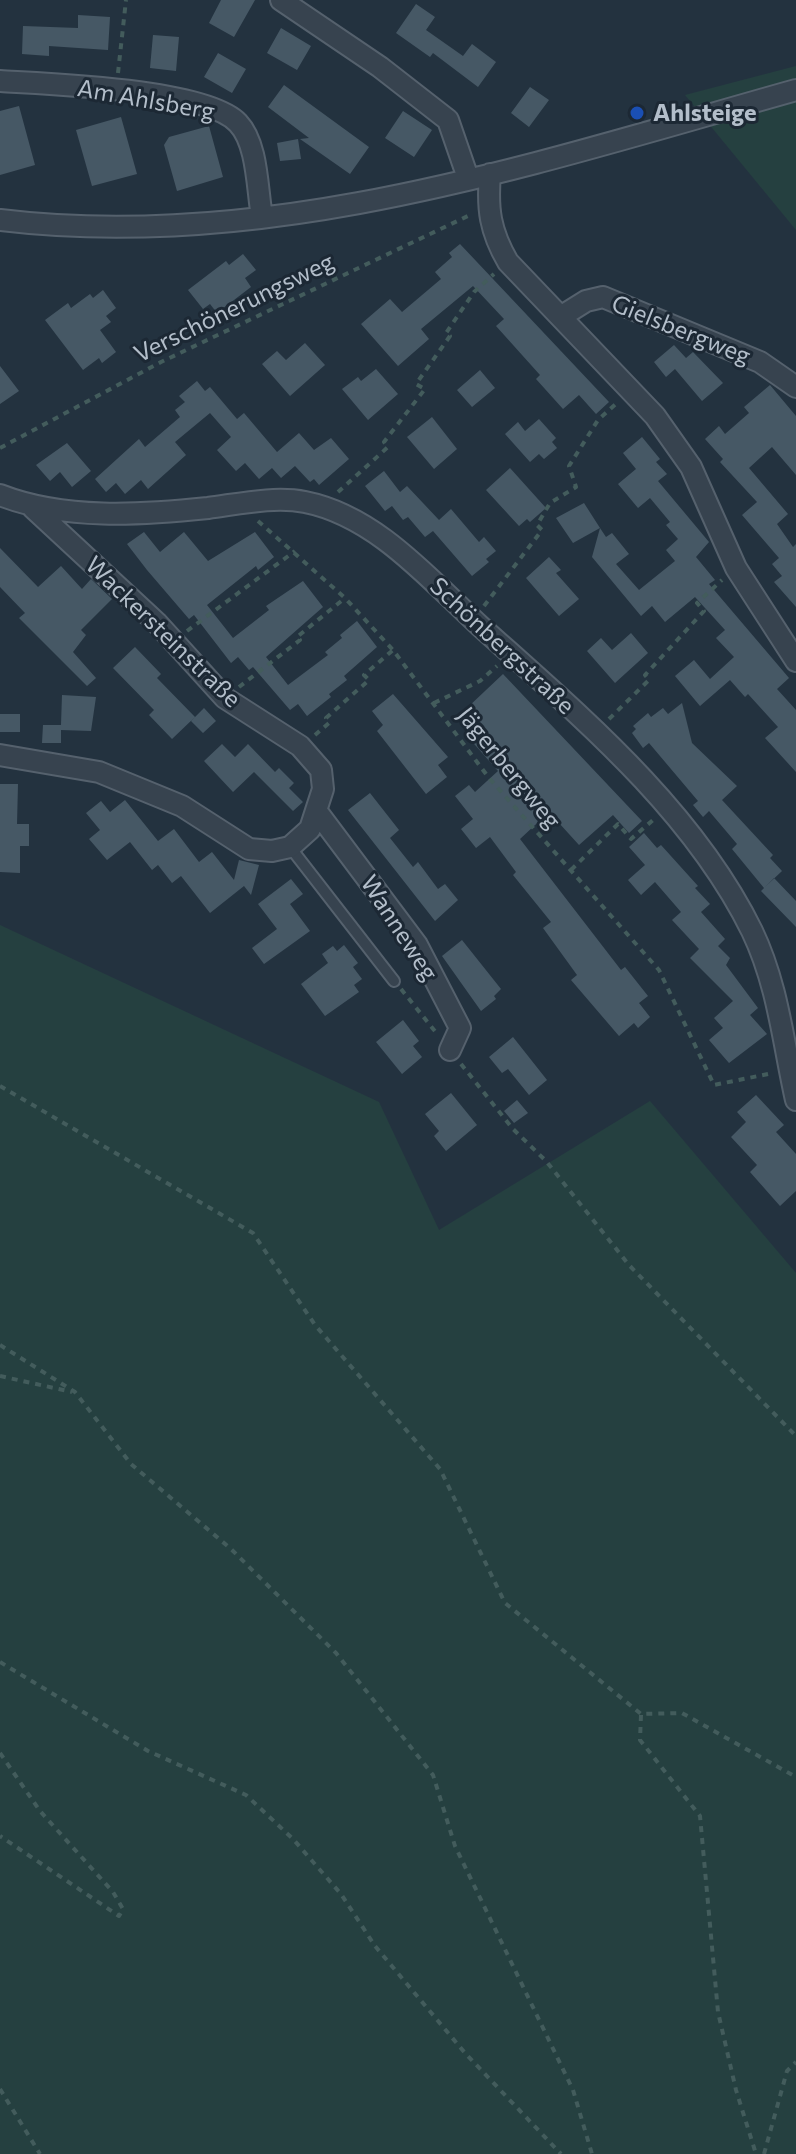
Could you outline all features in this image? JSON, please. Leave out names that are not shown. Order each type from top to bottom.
[{"type":"street","points":[[281,0],[380,67],[448,120],[468,178]]},
{"type":"street","name":"Am Ahlsberg","points":[[0,81],[116,90],[189,102],[227,114],[240,124],[249,141],[262,217]]},
{"type":"street","points":[[0,220],[99,227],[262,217],[398,196],[490,174],[796,90]]},
{"type":"street","points":[[490,174],[487,207],[493,236],[508,262],[655,416],[691,467],[736,568],[796,661]]},
{"type":"street","name":"Gielsbergweg","points":[[562,316],[586,301],[603,297],[760,362],[796,387]]},
{"type":"street","name":"Schönbergstraße","points":[[0,495],[33,508],[146,514],[291,501],[321,506],[364,525],[405,557],[511,653],[667,807],[732,895],[752,932],[771,978],[796,1100]]},
{"type":"street","name":"Wackersteinstraße","points":[[33,508],[173,641],[225,698],[300,746],[321,770],[323,789],[318,813]]},
{"type":"street","points":[[0,755],[99,772],[182,806],[249,849],[272,851],[290,847],[310,829],[318,813]]},
{"type":"street","name":"Wanneweg","points":[[318,813],[417,945],[460,1028],[450,1050]]},
{"type":"lane","points":[[290,847],[394,981]]},
{"type":"path","points":[[116,90],[126,0]]},
{"type":"path","name":"Verschönerungsweg","points":[[0,448],[161,362],[487,207]]},
{"type":"path","points":[[321,506],[388,447],[384,442],[425,389],[416,384],[450,336],[446,333],[474,292],[508,262]]},
{"type":"path","points":[[473,619],[542,530],[537,525],[550,503],[576,487],[569,466],[598,420],[631,391]]},
{"type":"path","name":"Jägerbergweg","points":[[237,504],[295,551],[345,598],[393,650],[489,778],[659,970],[714,1085],[790,1069]]},
{"type":"path","points":[[173,641],[295,551]]},
{"type":"path","points":[[595,733],[649,680],[645,675],[704,611],[697,603],[736,568]]},
{"type":"path","points":[[225,698],[300,640],[297,637],[345,598]]},
{"type":"path","points":[[300,746],[329,723],[326,718],[369,680],[364,675],[393,650]]},
{"type":"path","points":[[434,703],[480,681],[511,653]]},
{"type":"path","points":[[571,870],[618,824],[631,839],[667,807]]},
{"type":"path","points":[[394,981],[513,1129],[546,1161],[629,1265],[796,1436]]},
{"type":"path","points":[[0,1086],[253,1233],[315,1325],[440,1469],[505,1603],[641,1714],[682,1713],[796,1777]]},
{"type":"path","points":[[0,1345],[75,1392],[131,1464],[231,1549],[336,1653],[433,1775],[455,1846],[573,2090],[592,2154]]},
{"type":"path","points":[[0,1376],[75,1392]]},
{"type":"path","points":[[0,1662],[148,1751],[246,1795],[303,1850],[341,1894],[375,1946],[465,2053],[561,2154]]},
{"type":"path","points":[[641,1714],[640,1740],[700,1816],[718,2012],[756,2154]]},
{"type":"path","points":[[0,1753],[40,1811],[113,1892],[123,1909],[119,1916],[0,1836]]},
{"type":"path","points":[[764,2154],[787,2071],[796,2062]]},
{"type":"path","points":[[0,2089],[40,2154]]},
{"type":"green space","points":[[796,66],[796,230],[685,95]]},
{"type":"green space","points":[[0,925],[379,1102],[439,1230],[650,1101],[796,1273],[796,2154],[0,2154]]},
{"type":"building","points":[[221,0],[255,0],[234,37],[209,23]]},
{"type":"building","points":[[416,4],[435,17],[426,30],[463,56],[472,44],[496,62],[478,87],[433,53],[430,57],[396,33]]},
{"type":"building","points":[[78,15],[110,17],[108,50],[49,46],[49,56],[22,54],[23,26],[78,28]]},
{"type":"building","points":[[281,28],[311,46],[297,70],[267,53]]},
{"type":"building","points":[[153,35],[179,37],[176,71],[150,68]]},
{"type":"building","points":[[218,53],[246,69],[232,93],[204,77]]},
{"type":"building","points":[[284,85],[369,147],[350,174],[300,139],[309,138],[268,107]]},
{"type":"building","points":[[530,87],[549,100],[529,127],[511,113]]},
{"type":"building","points":[[19,106],[35,165],[0,175],[0,111]]},
{"type":"building","points":[[403,111],[432,130],[414,157],[385,138]]},
{"type":"building","points":[[121,117],[137,174],[92,186],[76,130]]},
{"type":"building","points":[[209,126],[223,177],[177,191],[164,145],[169,137]]},
{"type":"building","points":[[298,139],[301,159],[280,161],[277,143]]},
{"type":"building","points":[[460,244],[609,402],[596,414],[579,395],[563,409],[536,379],[540,375],[496,326],[504,319],[473,286],[421,329],[429,339],[398,366],[361,324],[390,299],[402,312],[441,279],[435,272],[452,257],[449,253]]},
{"type":"building","points":[[243,254],[256,270],[245,278],[251,287],[217,313],[210,304],[203,309],[188,290],[226,261],[229,265]]},
{"type":"building","points":[[103,290],[116,308],[106,316],[111,322],[100,330],[116,352],[102,363],[99,358],[83,370],[45,320],[68,303],[71,308],[90,294],[93,298]]},
{"type":"building","points":[[305,343],[325,365],[290,396],[262,364],[277,351],[286,360]]},
{"type":"building","points":[[674,345],[686,358],[693,352],[723,383],[702,401],[675,369],[666,377],[654,362]]},
{"type":"building","points":[[0,366],[19,391],[0,404]]},
{"type":"building","points":[[376,369],[398,394],[368,420],[342,389],[358,377],[361,381]]},
{"type":"building","points":[[480,370],[495,388],[472,407],[457,390]]},
{"type":"building","points":[[197,381],[205,391],[210,387],[237,419],[244,413],[277,452],[299,433],[314,450],[331,438],[349,459],[319,485],[314,479],[310,482],[295,466],[281,478],[272,468],[259,479],[245,463],[236,471],[217,450],[231,437],[210,413],[175,442],[186,455],[148,489],[141,480],[125,494],[116,483],[106,492],[95,479],[139,439],[145,447],[180,417],[175,410],[185,402],[179,396]]},
{"type":"building","points":[[770,385],[796,416],[796,475],[772,447],[749,468],[788,514],[777,524],[793,547],[796,544],[796,607],[774,582],[782,576],[772,564],[779,558],[742,515],[757,502],[720,462],[723,459],[705,439],[719,426],[725,434],[749,413],[744,407]]},
{"type":"building","points":[[432,417],[457,449],[434,469],[407,437]]},
{"type":"building","points":[[539,419],[556,438],[552,442],[557,448],[544,459],[539,454],[530,462],[505,434],[518,422],[525,431]]},
{"type":"building","points":[[642,437],[660,459],[656,462],[667,474],[658,481],[709,542],[696,557],[715,580],[709,584],[789,678],[777,689],[796,710],[796,772],[765,738],[778,727],[748,694],[745,697],[730,680],[700,706],[675,676],[694,660],[710,679],[734,657],[716,638],[725,630],[695,597],[665,622],[652,606],[641,616],[592,557],[600,528],[606,537],[612,533],[629,554],[616,564],[639,590],[675,561],[666,550],[678,539],[666,525],[670,522],[650,498],[638,508],[618,484],[636,469],[623,453]]},
{"type":"building","points":[[67,443],[91,471],[72,487],[60,472],[50,481],[36,465]]},
{"type":"building","points":[[510,468],[546,508],[530,522],[527,519],[519,526],[486,490]]},
{"type":"building","points":[[384,471],[400,492],[407,486],[439,520],[451,509],[479,542],[484,537],[496,551],[486,559],[489,562],[472,576],[433,531],[425,537],[408,517],[403,520],[392,506],[385,511],[365,486]]},
{"type":"building","points":[[584,503],[600,528],[573,543],[556,518]]},
{"type":"building","points":[[144,532],[160,552],[184,532],[208,561],[255,532],[274,557],[258,570],[256,566],[207,605],[233,638],[269,610],[266,606],[303,581],[323,607],[266,657],[288,685],[328,655],[325,652],[357,621],[377,647],[344,676],[347,680],[329,694],[331,697],[307,716],[298,704],[290,710],[253,667],[249,670],[238,657],[231,663],[194,615],[189,619],[147,570],[127,544]]},
{"type":"building","points":[[0,548],[38,587],[61,566],[82,589],[91,579],[112,599],[81,630],[86,635],[73,652],[96,678],[87,686],[19,618],[25,613],[0,587]]},
{"type":"building","points":[[549,557],[561,570],[556,573],[579,599],[559,616],[526,578]]},
{"type":"building","points":[[631,633],[648,653],[615,683],[587,651],[601,638],[612,650]]},
{"type":"building","points":[[135,647],[161,674],[157,678],[195,717],[172,739],[149,715],[154,710],[113,668]]},
{"type":"building","points":[[503,674],[642,821],[629,833],[613,815],[579,845],[549,812],[520,839],[621,970],[625,967],[648,996],[639,1003],[650,1017],[638,1028],[634,1023],[619,1036],[571,980],[577,975],[543,928],[551,922],[513,875],[516,872],[490,837],[476,848],[461,829],[473,819],[455,796],[469,785],[475,792],[498,771],[468,737],[482,724],[467,708]]},
{"type":"building","points":[[393,694],[448,757],[438,765],[447,777],[426,794],[377,731],[383,725],[372,711]]},
{"type":"building","points":[[62,695],[96,697],[91,731],[61,730],[61,743],[42,743],[43,725],[61,725]]},
{"type":"building","points":[[682,703],[692,743],[737,786],[722,800],[773,855],[770,858],[782,871],[764,888],[732,849],[737,844],[709,811],[703,817],[693,805],[698,801],[649,743],[643,748],[632,733],[636,729],[633,726],[648,713],[651,717],[663,708],[668,714]]},
{"type":"building","points":[[204,708],[216,721],[203,733],[191,721]]},
{"type":"building","points":[[0,714],[20,714],[20,732],[0,732]]},
{"type":"building","points":[[222,744],[235,757],[248,744],[275,772],[279,768],[294,783],[289,788],[303,802],[293,811],[254,772],[233,792],[204,761]]},
{"type":"building","points":[[0,784],[18,784],[17,824],[29,824],[29,846],[20,846],[20,873],[0,872]]},
{"type":"building","points":[[370,793],[399,830],[390,838],[413,867],[418,862],[438,889],[445,884],[458,900],[435,921],[348,810]]},
{"type":"building","points":[[125,800],[158,841],[174,829],[199,862],[212,852],[234,880],[239,860],[259,865],[251,895],[244,886],[210,913],[181,876],[172,883],[158,865],[152,870],[130,842],[107,860],[89,839],[100,830],[86,813],[101,801],[110,812]]},
{"type":"building","points":[[644,833],[657,848],[661,845],[710,904],[701,912],[725,939],[718,946],[730,958],[726,965],[758,1008],[750,1015],[767,1034],[729,1063],[709,1040],[723,1028],[714,1018],[733,1001],[690,958],[699,949],[672,920],[681,912],[655,882],[641,895],[628,880],[645,865],[629,847]]},
{"type":"building","points":[[774,878],[796,901],[796,927],[761,891]]},
{"type":"building","points":[[291,879],[303,894],[290,904],[310,931],[264,964],[252,948],[277,929],[258,904]]},
{"type":"building","points":[[462,940],[501,989],[494,996],[496,999],[481,1011],[442,956]]},
{"type":"building","points":[[344,945],[358,963],[353,967],[362,979],[354,985],[359,992],[325,1016],[301,984],[328,963],[322,954],[333,946],[337,951]]},
{"type":"building","points":[[403,1020],[419,1041],[413,1046],[422,1057],[402,1074],[376,1042]]},
{"type":"building","points":[[513,1037],[547,1080],[529,1095],[508,1069],[502,1073],[489,1057]]},
{"type":"building","points":[[451,1093],[477,1125],[446,1151],[434,1136],[439,1131],[425,1114]]},
{"type":"building","points":[[756,1095],[784,1125],[776,1132],[796,1154],[796,1191],[780,1206],[750,1172],[757,1165],[731,1137],[746,1122],[737,1112]]},
{"type":"building","points":[[517,1100],[528,1113],[514,1123],[504,1111]]},
{"type":"place","name":"Ahlsteige","points":[[637,113]]}]
